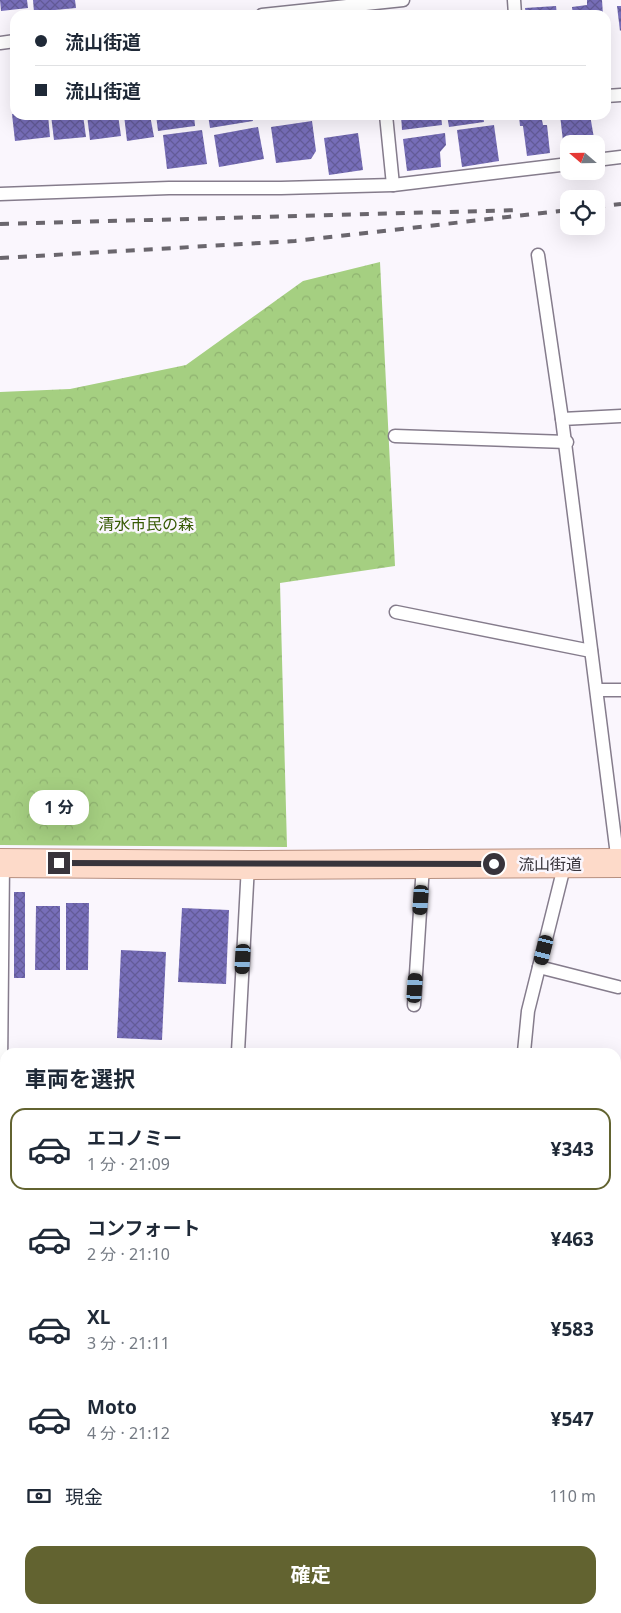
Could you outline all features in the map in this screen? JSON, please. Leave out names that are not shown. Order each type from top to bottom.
[{"type":"main road","name":"流山街道","points":[[2,863],[423,865],[620,863]]},
{"type":"lane","points":[[325,10],[375,6],[403,0]]},
{"type":"lane","points":[[386,120],[393,185]]},
{"type":"lane","points":[[605,159],[621,157]]},
{"type":"lane","points":[[0,194],[169,188],[393,185],[560,165]]},
{"type":"lane","points":[[538,255],[567,442],[591,651],[620,863]]},
{"type":"lane","points":[[562,419],[621,416]]},
{"type":"lane","points":[[395,436],[567,442]]},
{"type":"lane","points":[[396,612],[591,651]]},
{"type":"lane","points":[[596,690],[621,690]]},
{"type":"lane","points":[[1,1048],[2,863]]},
{"type":"lane","points":[[524,1048],[528,1011],[565,864]]},
{"type":"lane","points":[[238,1048],[248,865]]},
{"type":"lane","points":[[414,1005],[423,865]]},
{"type":"lane","points":[[539,967],[618,987]]},
{"type":"green space","name":"清水市民の森","points":[[380,262],[395,566],[280,583],[287,847],[0,845],[0,392],[70,389],[186,365],[303,281]]},
{"type":"building","points":[[0,0],[27,0],[28,8],[1,11]]},
{"type":"building","points":[[33,0],[75,0],[76,8],[34,10]]},
{"type":"building","points":[[587,0],[602,0],[603,10],[572,10],[572,7],[587,5]]},
{"type":"building","points":[[556,6],[556,10],[525,10],[525,8]]},
{"type":"building","points":[[617,6],[621,6],[620,31]]},
{"type":"building","points":[[13,120],[48,120],[50,137],[15,141]]},
{"type":"building","points":[[52,120],[84,120],[86,137],[54,140]]},
{"type":"building","points":[[88,120],[119,120],[121,136],[90,140]]},
{"type":"building","points":[[125,120],[151,120],[154,137],[127,141]]},
{"type":"building","points":[[157,120],[194,120],[195,126],[158,131]]},
{"type":"building","points":[[209,120],[253,120],[253,121],[210,128]]},
{"type":"building","points":[[401,120],[442,120],[442,125],[402,130]]},
{"type":"building","points":[[448,120],[484,120],[484,122],[449,127]]},
{"type":"building","points":[[519,120],[542,120],[543,125],[547,125],[550,153],[527,156],[523,126],[520,126]]},
{"type":"building","points":[[561,120],[591,120],[593,135],[562,135]]},
{"type":"building","points":[[312,121],[316,151],[311,159],[276,163],[271,127]]},
{"type":"building","points":[[494,125],[499,161],[462,167],[457,130]]},
{"type":"building","points":[[258,127],[264,159],[219,167],[214,135]]},
{"type":"building","points":[[202,130],[207,164],[167,169],[163,135]]},
{"type":"building","points":[[358,133],[363,170],[329,175],[324,138]]},
{"type":"building","points":[[445,133],[446,145],[440,152],[441,167],[407,171],[403,139]]},
{"type":"building","points":[[14,892],[25,892],[25,978],[14,978]]},
{"type":"building","points":[[66,903],[89,903],[88,970],[66,970]]},
{"type":"building","points":[[36,906],[60,906],[60,970],[35,970]]},
{"type":"building","points":[[182,908],[229,910],[226,984],[178,982]]},
{"type":"building","points":[[121,950],[166,952],[162,1040],[117,1038]]},
{"type":"railway","points":[[605,206],[621,204]]},
{"type":"railway","points":[[0,224],[520,210]]},
{"type":"railway","points":[[0,258],[295,241],[560,211]]},
{"type":"route","points":[[59,863],[248,865],[494,864]]}]
